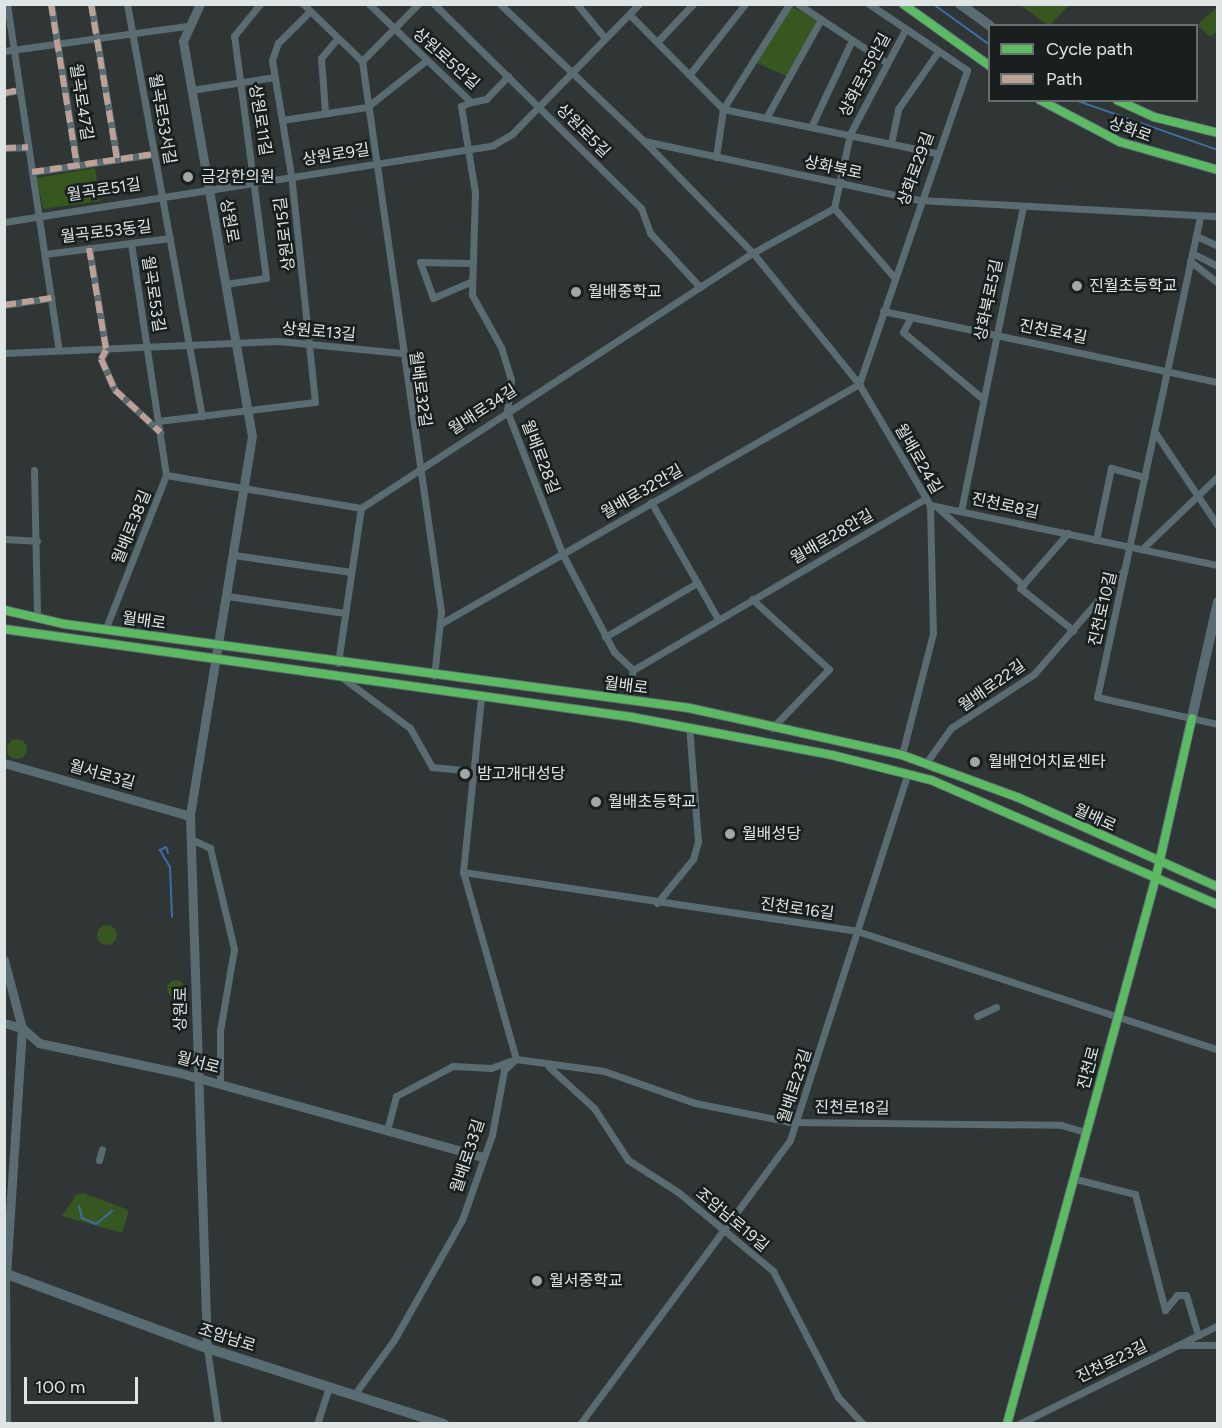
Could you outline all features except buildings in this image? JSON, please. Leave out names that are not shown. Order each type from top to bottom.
[{"type":"main road","points":[[903,4],[988,65]]},
{"type":"main road","points":[[960,4],[988,25]]},
{"type":"main road","name":"상화로","points":[[1044,102],[1120,142],[1218,170]]},
{"type":"main road","name":"상화로","points":[[1121,102],[1154,117],[1218,133]]},
{"type":"main road","name":"진천로","points":[[1007,1424],[1072,1178],[1160,862],[1218,602]]},
{"type":"main road","name":"월배로","points":[[4,610],[105,630],[434,676],[628,700],[902,755],[926,763],[1218,888]]},
{"type":"main road","name":"월배로","points":[[4,629],[689,726],[908,772],[1029,819],[1218,905]]},
{"type":"main road","name":"조암남로","points":[[5,1273],[207,1348],[444,1424]]},
{"type":"street","name":"월곡로53동길","points":[[7,4],[59,350]]},
{"type":"street","name":"월곡로47길","points":[[51,4],[78,166]]},
{"type":"street","name":"월곡로47길","points":[[91,4],[117,159]]},
{"type":"street","name":"월곡로53서길","points":[[127,4],[189,345]]},
{"type":"street","name":"상원로","points":[[200,4],[187,26],[183,41],[252,436],[220,646],[190,816],[193,840],[195,1077],[207,1348],[218,1424]]},
{"type":"street","name":"상원로11길","points":[[225,284],[266,278],[256,181],[234,36],[260,4]]},
{"type":"street","points":[[303,4],[362,61],[418,4]]},
{"type":"street","name":"상원로5안길","points":[[369,4],[471,102],[486,99],[508,76]]},
{"type":"street","name":"상원로5길","points":[[434,4],[640,208],[650,233],[700,287]]},
{"type":"street","points":[[500,4],[644,141]]},
{"type":"street","name":"상원로9길","points":[[208,188],[493,145],[512,134],[604,37],[630,15],[639,4]]},
{"type":"street","points":[[657,42],[693,4]]},
{"type":"street","points":[[689,75],[745,4]]},
{"type":"street","points":[[716,156],[723,109],[789,4]]},
{"type":"street","points":[[798,4],[884,61]]},
{"type":"street","points":[[869,4],[937,53],[898,109],[891,143]]},
{"type":"street","points":[[577,5],[604,37]]},
{"type":"street","name":"상원로15길","points":[[247,410],[315,402],[312,344],[291,175],[272,60],[278,43],[310,11]]},
{"type":"street","points":[[630,15],[723,109]]},
{"type":"street","points":[[766,118],[821,19]]},
{"type":"street","name":"월곡로47길","points":[[4,51],[187,26]]},
{"type":"street","name":"상화로35안길","points":[[850,134],[884,61],[905,30]]},
{"type":"street","points":[[325,112],[321,58],[338,38]]},
{"type":"street","name":"상화로35안길","points":[[811,127],[852,40]]},
{"type":"street","name":"상화로29길","points":[[859,384],[919,200],[967,70],[937,53]]},
{"type":"street","points":[[282,120],[368,107],[427,60]]},
{"type":"street","name":"월배로32길","points":[[362,61],[374,162],[440,624],[434,676]]},
{"type":"street","points":[[191,90],[275,77]]},
{"type":"street","points":[[4,93],[20,90]]},
{"type":"street","points":[[469,148],[461,106],[471,102]]},
{"type":"street","name":"상화로35안길","points":[[723,109],[936,153]]},
{"type":"street","points":[[753,253],[834,208],[843,184],[850,134]]},
{"type":"street","name":"상화북로","points":[[644,141],[919,200],[1200,217],[1218,216]]},
{"type":"street","name":"월배로24길","points":[[644,141],[753,253],[859,384],[930,503],[933,633],[902,755]]},
{"type":"street","points":[[4,148],[28,147]]},
{"type":"street","name":"월배로28길","points":[[469,148],[475,192],[470,282],[511,379],[507,411],[562,553],[605,637],[633,670]]},
{"type":"street","points":[[32,172],[154,154]]},
{"type":"street","name":"월곡로51길","points":[[4,222],[39,214],[208,188]]},
{"type":"street","name":"상화북로5길","points":[[961,511],[1023,206]]},
{"type":"street","points":[[834,208],[894,277]]},
{"type":"street","name":"진천로10길","points":[[1192,718],[1097,697],[1200,217]]},
{"type":"street","points":[[1196,236],[1218,246]]},
{"type":"street","name":"월곡로53동길","points":[[45,254],[170,238]]},
{"type":"street","name":"월곡로53길","points":[[131,243],[148,349]]},
{"type":"street","points":[[89,248],[106,350],[101,358],[115,390],[160,432]]},
{"type":"street","name":"월배로34길","points":[[361,508],[418,468],[753,253]]},
{"type":"street","points":[[1192,253],[1218,266]]},
{"type":"street","points":[[1190,261],[1218,283]]},
{"type":"street","points":[[470,263],[420,262],[433,298],[470,282]]},
{"type":"street","points":[[4,304],[51,298]]},
{"type":"street","name":"진천로4길","points":[[883,311],[1166,369],[1218,382]]},
{"type":"street","points":[[911,317],[903,332],[983,399]]},
{"type":"street","name":"상원로13길","points":[[235,342],[312,344],[401,353]]},
{"type":"street","name":"월곡로53길","points":[[4,353],[148,349],[235,342]]},
{"type":"street","points":[[189,345],[202,416]]},
{"type":"street","name":"월배로38길","points":[[105,630],[166,476],[148,349]]},
{"type":"street","name":"월배로32안길","points":[[440,624],[859,384]]},
{"type":"street","points":[[158,421],[247,410]]},
{"type":"street","points":[[1154,431],[1218,526]]},
{"type":"street","points":[[1096,540],[1111,468],[1145,477]]},
{"type":"street","points":[[34,470],[37,618]]},
{"type":"street","points":[[166,476],[361,508],[338,663]]},
{"type":"street","points":[[1142,549],[1218,476]]},
{"type":"street","points":[[651,502],[718,619]]},
{"type":"street","name":"진천로8길","points":[[930,503],[1218,565]]},
{"type":"street","name":"진천로8길","points":[[930,503],[1021,586]]},
{"type":"street","name":"월배로28안길","points":[[633,670],[753,599],[930,503]]},
{"type":"street","points":[[1068,533],[1021,586],[1073,630]]},
{"type":"street","points":[[4,539],[37,541]]},
{"type":"street","points":[[234,555],[351,572]]},
{"type":"street","name":"월배로22길","points":[[926,763],[951,728],[1034,674],[1126,568]]},
{"type":"street","points":[[605,637],[697,583]]},
{"type":"street","points":[[227,596],[345,613]]},
{"type":"street","points":[[753,599],[829,669],[772,728]]},
{"type":"street","points":[[628,700],[633,670]]},
{"type":"street","points":[[343,677],[410,728],[432,767],[473,771]]},
{"type":"street","points":[[387,1130],[396,1096],[453,1066],[491,1068],[516,1059],[463,872],[481,697]]},
{"type":"street","points":[[1192,718],[1218,724]]},
{"type":"street","points":[[657,903],[693,859],[698,842],[689,726]]},
{"type":"street","name":"월서로3길","points":[[4,763],[190,816]]},
{"type":"street","name":"월배로23길","points":[[580,1424],[726,1231],[800,1120],[908,772]]},
{"type":"street","points":[[193,840],[210,848],[234,949],[220,1031],[220,1084]]},
{"type":"street","name":"진천로16길","points":[[463,872],[657,903],[857,931],[1117,1014]]},
{"type":"street","points":[[4,960],[22,1028],[5,1273],[7,1424]]},
{"type":"street","points":[[978,1016],[996,1007]]},
{"type":"street","points":[[1117,1014],[1218,1050]]},
{"type":"street","name":"월서로","points":[[4,1023],[22,1028],[39,1043],[195,1077],[482,1157]]},
{"type":"street","name":"진천로18길","points":[[516,1059],[549,1066],[604,1071],[696,1103],[800,1120],[1060,1125],[1085,1132]]},
{"type":"street","name":"월배로33길","points":[[354,1395],[394,1340],[462,1220],[482,1157],[504,1070],[516,1059]]},
{"type":"street","name":"조암남로19길","points":[[549,1066],[594,1108],[628,1160],[726,1231],[773,1271],[838,1397],[863,1424]]},
{"type":"street","points":[[99,1160],[102,1149]]},
{"type":"street","points":[[1072,1178],[1135,1194],[1165,1310],[1183,1293],[1198,1335]]},
{"type":"street","name":"진천로23길","points":[[1019,1424],[1218,1325]]},
{"type":"street","points":[[1178,1345],[1218,1345]]},
{"type":"street","points":[[317,1424],[329,1387]]},
{"type":"green space","points":[[1020,5],[1069,5],[1051,24],[1046,24]]},
{"type":"green space","points":[[792,6],[817,21],[786,76],[757,63]]},
{"type":"green space","points":[[1217,7],[1217,31],[1211,37],[1198,24]]},
{"type":"green space","points":[[95,168],[100,201],[43,209],[37,178]]},
{"type":"green space","points":[[13,739],[21,739],[27,745],[27,753],[21,759],[13,759],[7,753],[7,745]]},
{"type":"green space","points":[[107,925],[114,928],[117,935],[114,942],[107,945],[100,942],[97,935],[100,928]]},
{"type":"green space","points":[[172,980],[180,980],[185,985],[183,996],[172,998],[167,993],[167,985]]},
{"type":"green space","points":[[83,1193],[129,1210],[122,1233],[62,1216],[76,1195]]},
{"type":"waterway","points":[[933,4],[988,44]]},
{"type":"waterway","points":[[1081,102],[1218,150]]},
{"type":"waterway","points":[[168,853],[166,847],[160,850],[170,867],[172,917]]},
{"type":"waterway","points":[[79,1206],[82,1218],[96,1224],[112,1211]]},
{"type":"marked path","points":[[51,4],[77,166]]},
{"type":"marked path","points":[[91,4],[117,159]]},
{"type":"marked path","points":[[4,93],[20,90]]},
{"type":"marked path","points":[[4,148],[28,147]]},
{"type":"marked path","points":[[32,172],[154,154]]},
{"type":"marked path","points":[[89,248],[106,350],[101,359],[115,390],[160,432]]},
{"type":"marked path","points":[[4,305],[51,298]]},
{"type":"cycle path","points":[[903,4],[988,65]]},
{"type":"cycle path","points":[[1044,102],[1120,142],[1218,170]]},
{"type":"cycle path","points":[[1121,102],[1154,117],[1218,133]]},
{"type":"cycle path","points":[[4,610],[64,624],[689,708],[902,755],[1017,797],[1218,887]]},
{"type":"cycle path","points":[[4,629],[631,717],[832,755],[931,780],[1218,905]]},
{"type":"cycle path","points":[[1007,1424],[1156,877],[1192,718]]},
{"type":"place","name":"금강한의원","points":[[188,177]]},
{"type":"place","name":"진월초등학교","points":[[1077,286]]},
{"type":"place","name":"월배중학교","points":[[576,292]]},
{"type":"place","name":"월배언어치료센타","points":[[975,762]]},
{"type":"place","name":"밤고개대성당","points":[[465,774]]},
{"type":"place","name":"월배초등학교","points":[[596,802]]},
{"type":"place","name":"월배성당","points":[[730,834]]},
{"type":"place","name":"월서중학교","points":[[537,1281]]}]
